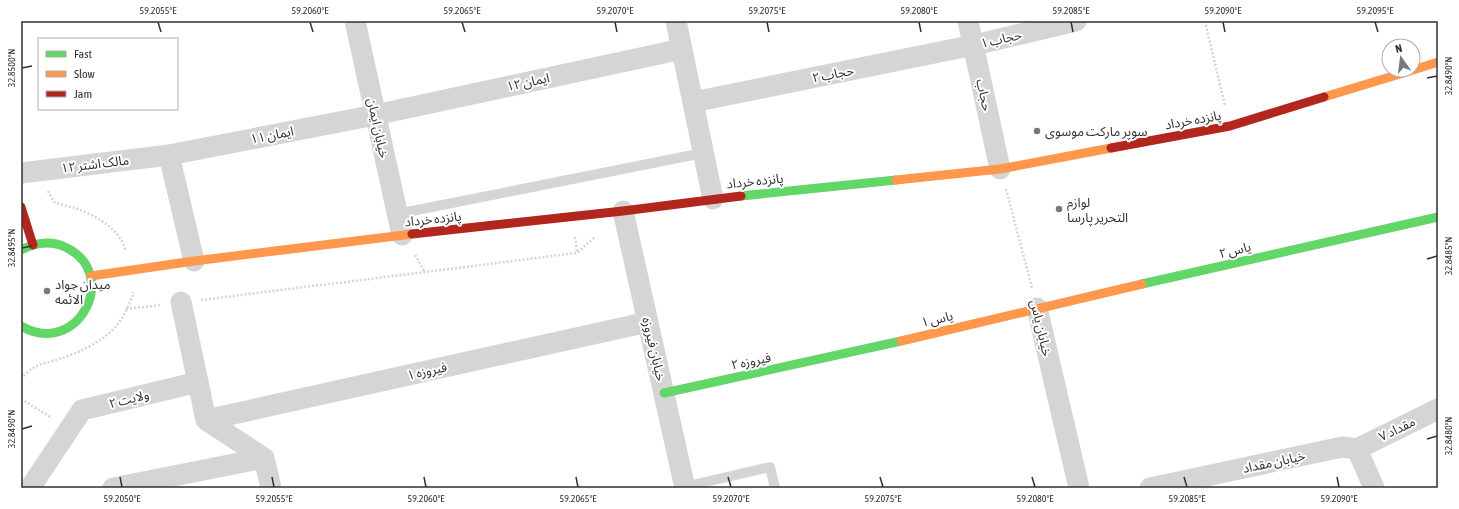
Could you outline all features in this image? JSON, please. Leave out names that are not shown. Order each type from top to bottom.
[{"type":"street","name":"خیابان ایمان","points":[[355,21],[402,235]]},
{"type":"street","points":[[676,21],[712,199]]},
{"type":"street","name":"حجاب","points":[[968,21],[1000,168]]},
{"type":"street","name":"حجاب ۱","points":[[974,45],[1076,21]]},
{"type":"street","name":"حجاب ۲","points":[[693,102],[974,45]]},
{"type":"street","name":"ایمان ۱۲","points":[[375,115],[682,49]]},
{"type":"street","name":"پانزده خرداد","points":[[1421,67],[1438,62]]},
{"type":"street","name":"پانزده خرداد","points":[[91,276],[194,261],[402,235],[623,211],[712,199],[1000,168],[1230,126],[1387,78]]},
{"type":"street","name":"ایمان ۱۱","points":[[168,155],[375,115]]},
{"type":"street","points":[[168,155],[194,261]]},
{"type":"street","name":"مالک اشتر ۱۲","points":[[21,172],[168,155]]},
{"type":"street","points":[[21,206],[33,245]]},
{"type":"street","name":"خیابان فیروزه","points":[[623,211],[664,393],[682,488]]},
{"type":"street","name":"یاس ۲","points":[[1037,308],[1438,217]]},
{"type":"street","points":[[21,250],[27,246],[42,242],[58,244],[73,251],[84,262],[91,276],[92,291],[89,305],[81,318],[70,327],[56,333],[41,334],[27,330],[21,326]]},
{"type":"street","points":[[182,302],[206,420],[264,458],[271,488]]},
{"type":"street","name":"یاس ۱","points":[[844,354],[1037,308]]},
{"type":"street","name":"خیابان یاس","points":[[1037,308],[1079,488]]},
{"type":"street","name":"فیروزه ۱","points":[[206,420],[648,322]]},
{"type":"street","name":"فیروزه ۲","points":[[664,393],[844,354]]},
{"type":"street","name":"ولایت ۲","points":[[30,488],[82,410],[198,382]]},
{"type":"street","name":"مقداد ۷","points":[[1357,449],[1438,410]]},
{"type":"street","name":"خیابان مقداد","points":[[1150,488],[1342,447],[1352,447],[1357,449]]},
{"type":"street","points":[[1357,449],[1374,488]]},
{"type":"street","points":[[113,488],[264,458]]},
{"type":"lane","points":[[397,214],[703,153]]},
{"type":"lane","points":[[682,488],[770,467],[775,488]]},
{"type":"path","points":[[1205,21],[1230,126]]},
{"type":"path","name":"خیابان یاس","points":[[1000,168],[1037,308]]},
{"type":"path","points":[[126,309],[578,253],[623,211]]},
{"type":"path","points":[[21,399],[70,429]]},
{"type":"traffic: fast","points":[[741,196],[896,180]]},
{"type":"traffic: fast","points":[[1142,284],[1438,217]]},
{"type":"traffic: fast","points":[[21,250],[43,243],[65,247],[82,259],[90,275],[91,292],[86,309],[75,322],[60,331],[42,333],[21,326]]},
{"type":"traffic: fast","points":[[664,393],[901,341]]},
{"type":"traffic: slow","points":[[1421,67],[1438,62]]},
{"type":"traffic: slow","points":[[1324,97],[1387,78]]},
{"type":"traffic: slow","points":[[896,180],[1000,169],[1111,148]]},
{"type":"traffic: slow","points":[[91,276],[194,261],[412,234]]},
{"type":"traffic: slow","points":[[901,341],[1142,284]]},
{"type":"traffic: jam","points":[[1111,148],[1230,126],[1324,97]]},
{"type":"traffic: jam","points":[[412,234],[623,211],[741,196]]},
{"type":"traffic: jam","points":[[21,207],[33,245]]},
{"type":"place","name":"سوپر مارکت موسوی","points":[[1037,131]]},
{"type":"place","name":"لوازم التحریر پارسا","points":[[1059,209]]},
{"type":"place","name":"میدان جواد الائمه","points":[[47,291]]}]
